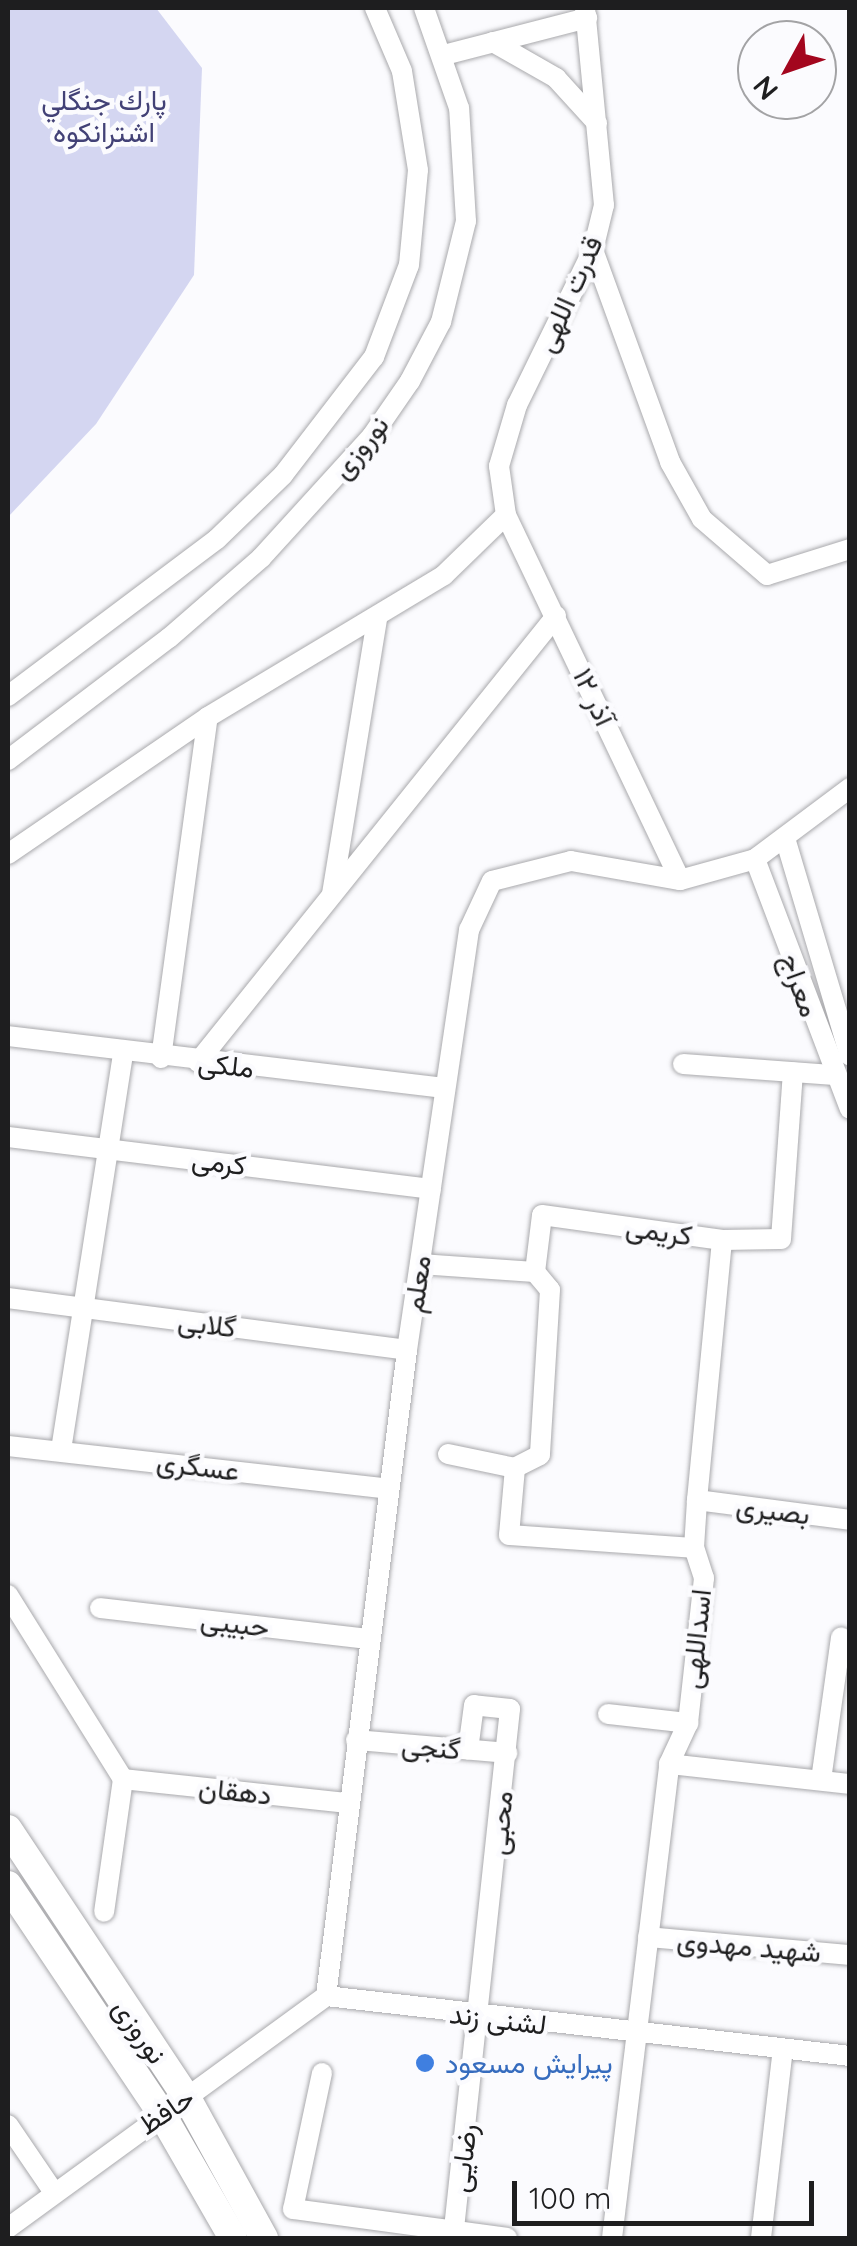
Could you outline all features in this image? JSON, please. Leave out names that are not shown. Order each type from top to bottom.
[{"type":"main road","name":"نوروزی","points":[[8,1830],[187,2098],[264,2238]]},
{"type":"main road","name":"نوروزی","points":[[8,1885],[161,2113],[233,2238]]},
{"type":"street","name":"نوروزی","points":[[8,696],[216,539],[283,475],[374,357],[409,265],[418,170],[402,71],[376,8]]},
{"type":"street","name":"نوروزی","points":[[8,760],[169,638],[261,558],[372,436],[410,381],[440,322],[466,221],[467,166],[444,55],[424,8]]},
{"type":"street","points":[[444,55],[586,13]]},
{"type":"street","name":"قدرت اللهی","points":[[506,515],[499,466],[506,438],[594,250],[604,205],[586,13]]},
{"type":"street","points":[[494,42],[556,78],[598,123]]},
{"type":"street","points":[[594,250],[670,462],[702,519],[767,575],[850,549]]},
{"type":"street","points":[[8,854],[208,717],[376,620],[444,575],[506,515]]},
{"type":"street","name":"۱۲ آذر","points":[[506,515],[680,880]]},
{"type":"street","points":[[198,1062],[556,616]]},
{"type":"street","points":[[332,896],[376,620]]},
{"type":"street","points":[[161,1058],[208,717]]},
{"type":"street","name":"معلم","points":[[326,1996],[407,1350],[469,930],[492,882],[571,861],[680,880],[755,859],[850,788]]},
{"type":"street","name":"معراج","points":[[785,838],[850,1056]]},
{"type":"street","name":"معراج","points":[[755,859],[832,1074],[850,1109]]},
{"type":"street","name":"ملکی","points":[[8,1036],[161,1058],[446,1088]]},
{"type":"street","points":[[62,1450],[123,1052]]},
{"type":"street","points":[[683,1064],[832,1074]]},
{"type":"street","name":"کریمی","points":[[535,1272],[542,1216],[722,1240],[781,1239],[793,1072]]},
{"type":"street","name":"کرمی","points":[[8,1136],[431,1188]]},
{"type":"street","name":"اسداللهی","points":[[612,2238],[669,1764],[688,1723],[704,1578],[694,1548],[722,1240]]},
{"type":"street","points":[[420,1264],[535,1272],[550,1290],[540,1456],[515,1468],[448,1454]]},
{"type":"street","name":"گلابی","points":[[8,1298],[407,1350]]},
{"type":"street","name":"عسگری","points":[[8,1446],[389,1489]]},
{"type":"street","points":[[515,1468],[508,1535],[694,1548]]},
{"type":"street","name":"بصیری","points":[[697,1500],[850,1520]]},
{"type":"street","points":[[8,1595],[123,1778],[104,1912]]},
{"type":"street","name":"حبیبی","points":[[100,1608],[369,1639]]},
{"type":"street","points":[[820,1780],[841,1637]]},
{"type":"street","name":"محبی","points":[[468,1750],[474,1706],[510,1709],[482,2018]]},
{"type":"street","points":[[608,1714],[688,1723]]},
{"type":"street","name":"گنجی","points":[[356,1740],[507,1753]]},
{"type":"street","points":[[669,1764],[850,1784]]},
{"type":"street","name":"دهقان","points":[[123,1778],[348,1803]]},
{"type":"street","name":"شهید مهدوی","points":[[648,1937],[849,1955]]},
{"type":"street","name":"لشنی زند","points":[[326,1996],[482,2018],[850,2056]]},
{"type":"street","name":"حافظ","points":[[8,2228],[53,2191],[326,1996]]},
{"type":"street","name":"رضایی","points":[[453,2235],[482,2018]]},
{"type":"street","points":[[761,2238],[783,2049]]},
{"type":"street","points":[[322,2072],[293,2209],[453,2235],[508,2238]]},
{"type":"street","points":[[8,2125],[53,2191]]},
{"type":"green space","name":"پارك جنگلي اشترانكوه","points":[[8,8],[156,8],[202,68],[194,275],[96,424],[8,517]]},
{"type":"place","name":"پیرایش مسعود","points":[[425,2063]]}]
